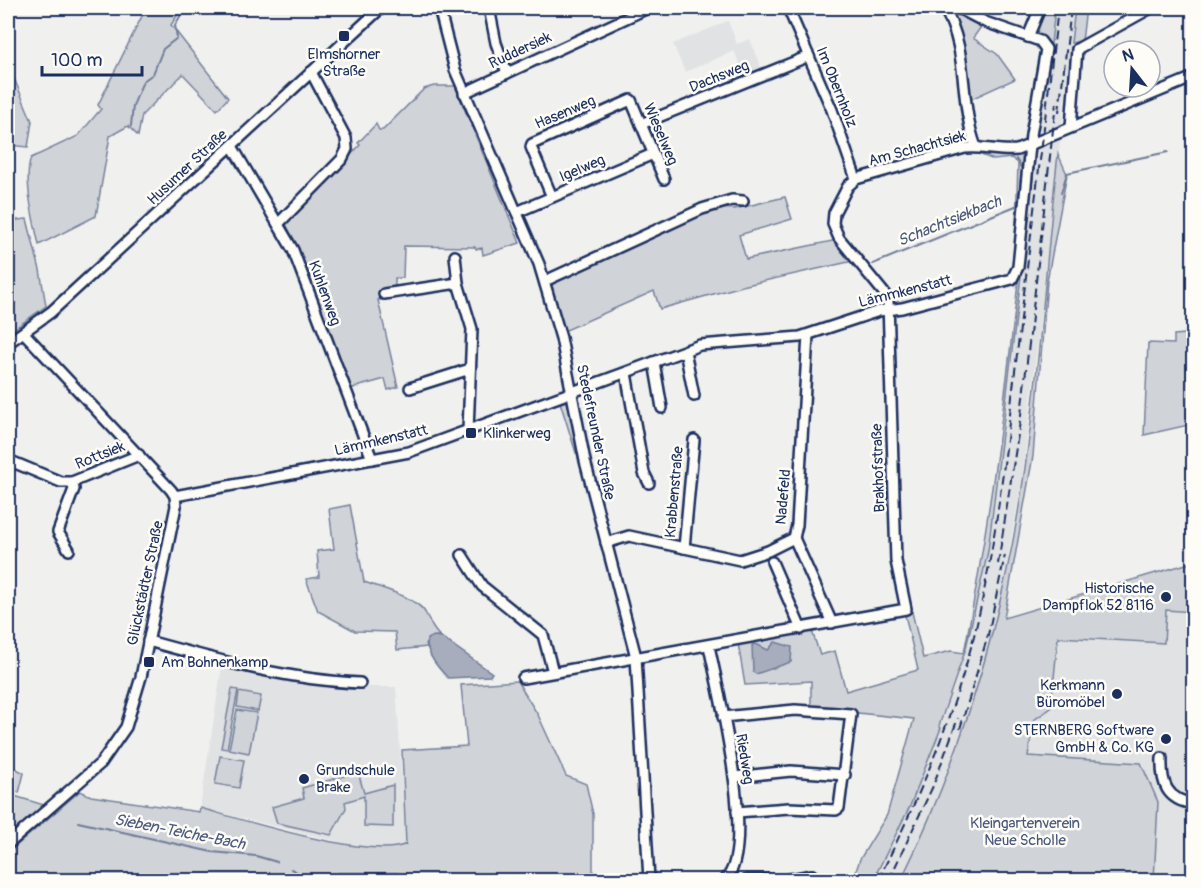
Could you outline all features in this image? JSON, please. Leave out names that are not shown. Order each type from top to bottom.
[{"type":"street","name":"Husumer Straße","points":[[8,343],[51,312],[381,8]]},
{"type":"street","name":"Stedefreunder Straße","points":[[439,8],[448,47],[549,279],[585,461],[636,657],[649,880]]},
{"type":"street","points":[[489,8],[496,43],[507,73]]},
{"type":"street","name":"Ruddersiek","points":[[468,92],[648,8]]},
{"type":"street","name":"Im Obernholz","points":[[788,8],[832,110],[853,180]]},
{"type":"street","points":[[945,8],[960,41],[964,100],[976,147]]},
{"type":"street","points":[[958,8],[985,22],[1044,45],[1046,54],[1030,145]]},
{"type":"street","points":[[1028,37],[1040,8]]},
{"type":"street","points":[[1071,127],[1077,49],[1151,8]]},
{"type":"street","name":"Dachsweg","points":[[640,124],[809,56]]},
{"type":"street","points":[[278,224],[342,159],[347,149],[346,138],[311,72]]},
{"type":"street","name":"Am Schachtsiek","points":[[853,180],[976,147],[1002,152],[1030,145],[1194,77]]},
{"type":"street","name":"Wieselweg","points":[[631,100],[664,179]]},
{"type":"street","name":"Hasenweg","points":[[552,197],[531,147],[532,144],[631,100]]},
{"type":"street","name":"Lämmkenstatt","points":[[175,496],[416,450],[654,362],[712,343],[808,335],[888,310],[1012,279],[1018,267],[1030,145]]},
{"type":"street","name":"Kuhlenweg","points":[[232,147],[298,260],[372,459]]},
{"type":"street","name":"Igelweg","points":[[520,211],[653,154]]},
{"type":"street","name":"Brakhofstraße","points":[[636,657],[709,646],[906,609],[896,561],[888,310],[884,293],[838,238],[832,219],[853,180]]},
{"type":"street","points":[[549,279],[702,209],[732,200],[743,201]]},
{"type":"street","points":[[455,256],[458,283],[472,329],[468,430]]},
{"type":"street","points":[[384,294],[458,283]]},
{"type":"street","points":[[24,333],[175,496]]},
{"type":"street","name":"Nadefeld","points":[[606,543],[629,536],[740,560],[768,551],[794,538],[797,525],[808,335]]},
{"type":"street","points":[[685,351],[694,396]]},
{"type":"street","points":[[654,362],[662,408]]},
{"type":"street","points":[[410,388],[470,369]]},
{"type":"street","points":[[626,373],[642,462],[649,483]]},
{"type":"street","name":"Krabbenstraße","points":[[684,548],[694,440]]},
{"type":"street","name":"Rottsiek","points":[[8,460],[61,482],[72,482],[138,455]]},
{"type":"street","name":"Rottsiek","points":[[69,550],[58,532],[74,489],[72,482]]},
{"type":"street","name":"Glückstädter Straße","points":[[8,844],[108,755],[131,716],[173,524],[175,496]]},
{"type":"street","points":[[794,538],[832,623]]},
{"type":"street","points":[[462,555],[482,586],[545,638],[554,672]]},
{"type":"street","points":[[772,562],[801,629]]},
{"type":"street","points":[[148,641],[222,662],[288,674],[360,683]]},
{"type":"street","name":"Riedweg","points":[[709,646],[734,777],[737,812],[736,860],[730,879]]},
{"type":"street","points":[[523,678],[636,657]]},
{"type":"street","points":[[723,717],[787,710],[851,714],[841,805],[836,810],[789,808],[737,812]]},
{"type":"street","points":[[1162,758],[1162,777],[1169,794],[1176,800],[1194,804]]},
{"type":"street","points":[[734,777],[791,771],[845,775]]},
{"type":"street","points":[[747,880],[785,880],[813,875]]},
{"type":"shaded area","points":[[1055,8],[1075,8],[1022,480],[999,606],[983,668],[942,790],[901,880],[862,880],[925,769],[959,673],[980,588],[997,484]]},
{"type":"shaded area","points":[[728,21],[737,44],[750,39],[762,70],[745,76],[734,51],[685,72],[673,44]]},
{"type":"shaded area","points":[[1166,610],[1193,612],[1193,880],[1154,880],[1158,802],[1141,763],[1028,757],[1035,720],[1051,708],[1058,637],[1163,643]]},
{"type":"shaded area","name":"Grundschule Brake","points":[[222,666],[336,687],[396,687],[406,844],[396,849],[360,847],[200,808]]},
{"type":"green space","points":[[146,8],[182,8],[171,25],[228,98],[217,110],[183,74],[142,115],[138,136],[128,126],[110,136],[96,216],[39,245],[29,189],[31,158],[78,136],[101,109],[98,105]]},
{"type":"green space","points":[[955,8],[983,24],[973,38],[997,54],[1015,79],[971,99],[963,43],[952,16]]},
{"type":"green space","points":[[1046,8],[1055,8],[1051,44],[1035,37]]},
{"type":"green space","points":[[1075,8],[1086,8],[1082,41],[1071,43]]},
{"type":"green space","points":[[8,64],[32,121],[28,147],[8,145]]},
{"type":"green space","points":[[434,86],[455,86],[520,243],[483,255],[482,248],[476,249],[475,247],[404,246],[403,278],[395,278],[395,290],[381,292],[383,300],[378,300],[398,387],[388,390],[385,379],[349,389],[298,248],[286,224],[360,145],[358,143],[376,124],[379,130],[383,130],[424,89]]},
{"type":"green space","points":[[971,151],[1017,153],[1023,157],[1015,256],[1018,163],[1011,158],[994,160]]},
{"type":"green space","name":"Kleingartenverein Neue Scholle","points":[[1058,154],[1067,174],[1047,281],[1033,456],[1004,618],[1193,562],[1193,612],[1166,610],[1164,643],[1058,637],[1051,708],[1034,720],[1028,756],[1141,763],[1158,802],[1154,880],[901,880],[953,758],[980,675],[1003,589],[1028,449]]},
{"type":"green space","points":[[1035,160],[988,551],[966,648],[939,726],[941,728],[910,806],[873,880],[853,880],[860,859],[887,815],[914,719],[811,708],[811,681],[745,685],[738,643],[812,631],[820,655],[835,651],[846,691],[918,670],[905,615],[912,612],[923,658],[951,651],[964,653],[995,469],[1031,161]]},
{"type":"green space","points":[[785,197],[792,219],[739,235],[746,259],[837,240],[853,261],[742,286],[660,309],[654,291],[564,331],[551,283],[716,208],[735,209]]},
{"type":"green space","points":[[27,219],[40,270],[46,306],[11,331],[8,326],[8,221]]},
{"type":"green space","points":[[1186,328],[1193,328],[1193,424],[1144,435],[1148,343],[1174,344],[1174,335],[1185,334]]},
{"type":"green space","points":[[566,401],[571,407],[579,452],[576,453],[560,402]]},
{"type":"green space","points":[[350,505],[364,582],[407,598],[422,608],[441,637],[437,636],[426,643],[427,647],[397,650],[395,632],[355,631],[318,611],[306,579],[319,577],[317,551],[334,549],[329,509]]},
{"type":"green space","points":[[517,681],[538,715],[566,776],[586,784],[593,814],[593,880],[8,880],[8,853],[80,791],[91,796],[199,812],[200,808],[274,829],[337,843],[390,848],[406,844],[402,750],[467,746],[461,685]]},
{"type":"green space","points":[[232,689],[238,690],[227,749],[221,748]]},
{"type":"green space","points":[[239,692],[261,696],[258,711],[237,707]]},
{"type":"green space","points":[[237,710],[257,713],[249,753],[229,749]]},
{"type":"green space","points":[[220,756],[244,760],[239,788],[215,784]]},
{"type":"green space","points":[[8,764],[24,773],[19,793],[8,788]]},
{"type":"green space","points":[[358,772],[364,793],[393,785],[393,827],[364,826],[364,796],[345,802],[346,808],[331,835],[277,823],[272,807],[304,798],[302,788]]},
{"type":"green space","points":[[8,794],[47,806],[8,840]]},
{"type":"water","points":[[434,636],[441,637],[492,673],[490,676],[448,678],[428,650],[427,639]]},
{"type":"water","points":[[775,642],[792,647],[791,662],[756,674],[753,672],[752,645],[756,644],[768,650]]},
{"type":"waterway","points":[[131,126],[133,106],[143,81],[153,74],[163,49],[177,38],[175,25],[185,8]]},
{"type":"waterway","name":"Schachtsiekbach","points":[[1061,193],[1067,173],[1168,152]]},
{"type":"waterway","name":"Schachtsiekbach","points":[[873,264],[1018,205],[1022,169],[1016,159]]},
{"type":"waterway","name":"Sieben-Teiche-Bach","points":[[78,822],[212,852],[256,856],[277,862]]},
{"type":"waterway","name":"Sieben-Teiche-Bach","points":[[291,869],[304,876],[326,874]]},
{"type":"waterway","name":"Sieben-Teiche-Bach","points":[[338,873],[397,873],[415,879],[522,875],[529,880]]},
{"type":"railway","points":[[878,880],[907,820],[945,728],[966,664],[983,598],[1005,459],[1058,8]]},
{"type":"railway","points":[[1059,112],[1071,8]]},
{"type":"railway","points":[[998,564],[1021,415],[1056,103]]},
{"type":"railway","points":[[960,729],[988,635],[1005,555]]},
{"type":"railway","points":[[889,880],[933,786],[958,718]]},
{"type":"place","name":"Elmshorner Straße","points":[[344,36]]},
{"type":"place","name":"Klinkerweg","points":[[471,433]]},
{"type":"place","name":"Historische Dampflok 52 8116","points":[[1166,597]]},
{"type":"place","name":"Am Bohnenkamp","points":[[149,662]]},
{"type":"place","name":"Kerkmann Büromöbel","points":[[1117,694]]},
{"type":"place","name":"STERNBERG Software GmbH & Co. KG","points":[[1166,739]]},
{"type":"place","name":"Grundschule Brake","points":[[304,779]]}]
